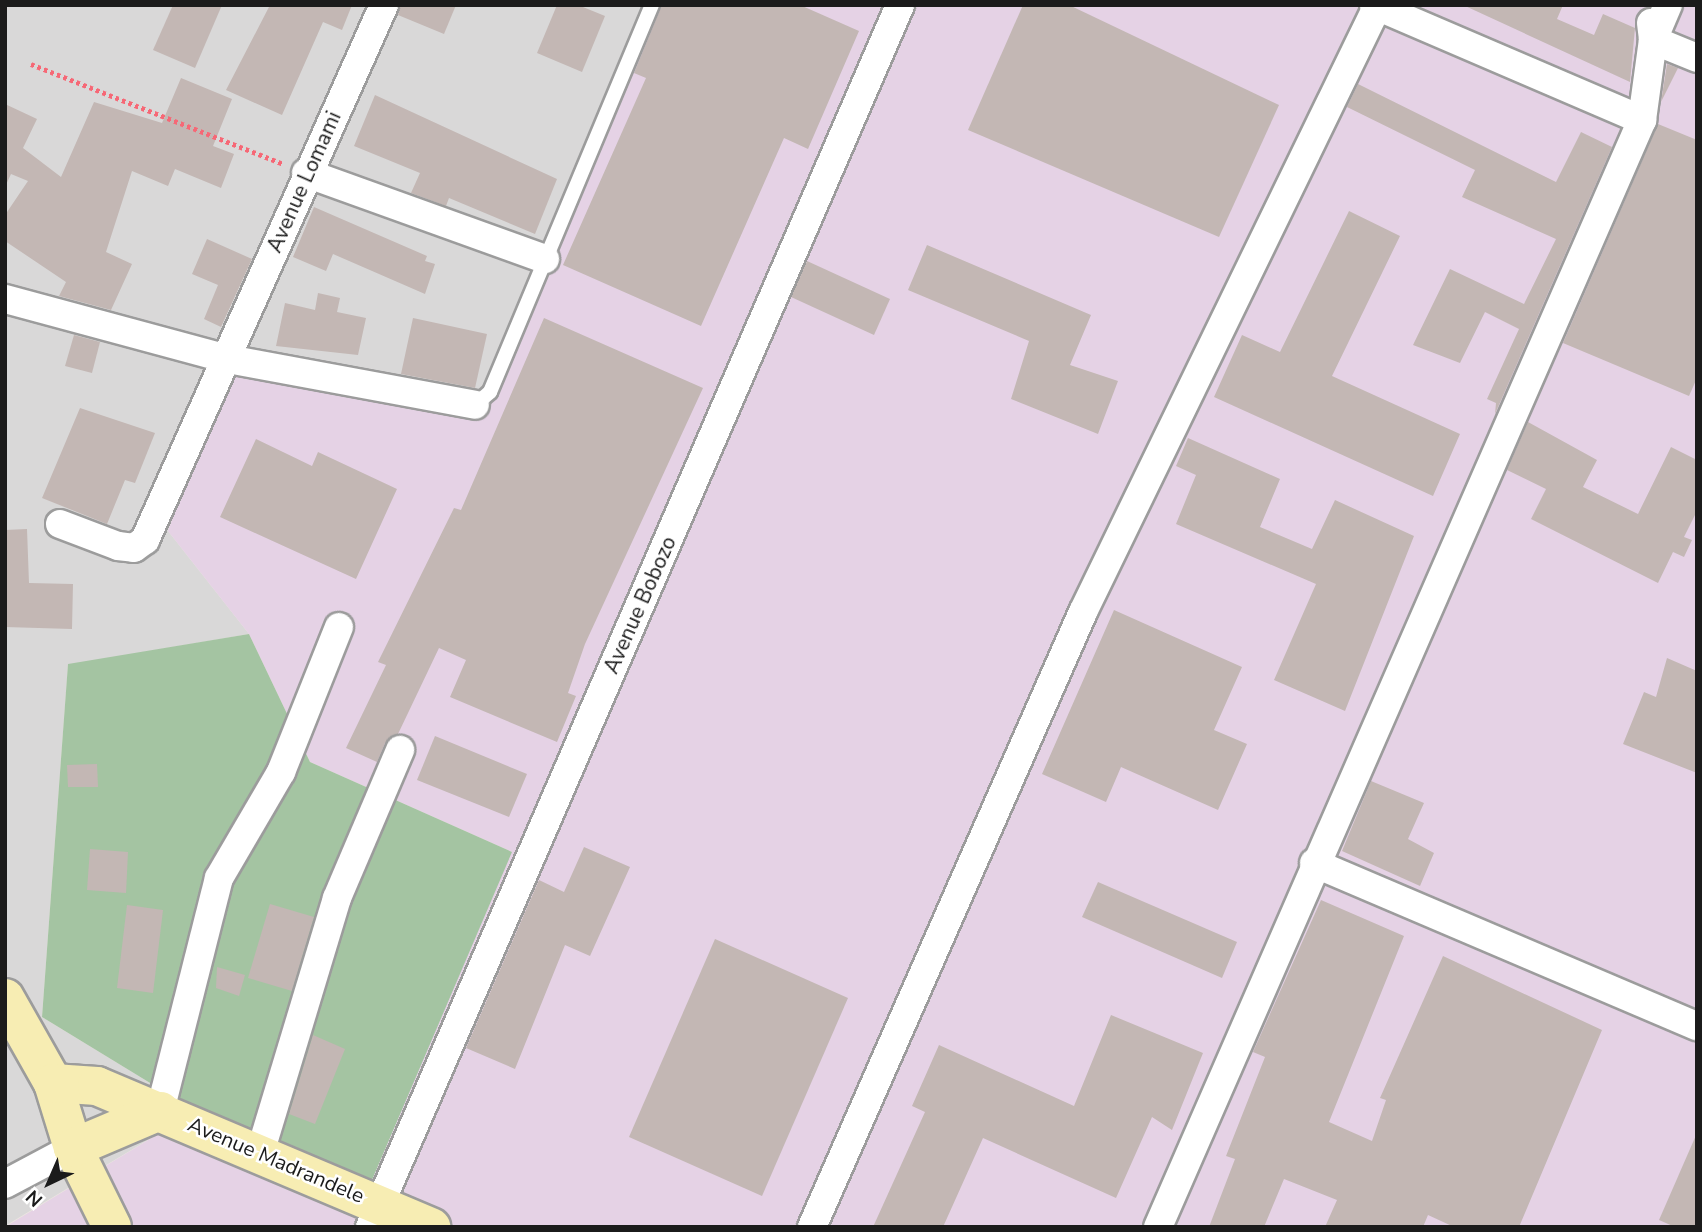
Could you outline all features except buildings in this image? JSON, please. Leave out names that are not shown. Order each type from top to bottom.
[{"type":"street","name":"Avenue Lomami","points":[[60,524],[118,546],[134,548],[145,540],[228,359],[306,173],[384,5]]},
{"type":"street","name":"Avenue Bobozo","points":[[374,1216],[900,5]]},
{"type":"street","points":[[1648,5],[1653,40]]},
{"type":"street","points":[[1158,1227],[1314,863],[1642,120],[1653,40],[1668,5]]},
{"type":"street","points":[[812,1227],[1083,612],[1375,6],[1642,120]]},
{"type":"street","points":[[1653,40],[1697,58]]},
{"type":"street","points":[[306,173],[545,259]]},
{"type":"street","points":[[5,299],[228,359],[475,405]]},
{"type":"street","points":[[5,1184],[73,1148],[160,1111],[219,878],[281,772],[339,627]]},
{"type":"street","points":[[260,1153],[337,898],[400,750]]},
{"type":"street","points":[[1314,863],[1697,1026]]},
{"type":"street","points":[[5,998],[53,1083],[73,1148],[112,1227]]},
{"type":"street","name":"Avenue Madrandele","points":[[53,1083],[97,1086],[260,1153],[374,1216],[431,1227]]},
{"type":"lane","points":[[475,405],[489,392],[652,5]]},
{"type":"path","points":[[31,64],[306,173]]},
{"type":"shaded area","points":[[5,5],[661,5],[476,419],[228,359],[168,531],[249,634],[68,665],[42,1017],[196,1111],[5,1226]]},
{"type":"shaded area","points":[[661,5],[1697,5],[1697,1227],[5,1227],[196,1111],[512,852],[310,762],[249,634],[168,531],[228,359],[476,419]]},
{"type":"green space","points":[[249,634],[310,762],[512,852],[369,1187],[196,1111],[42,1017],[68,664]]}]
